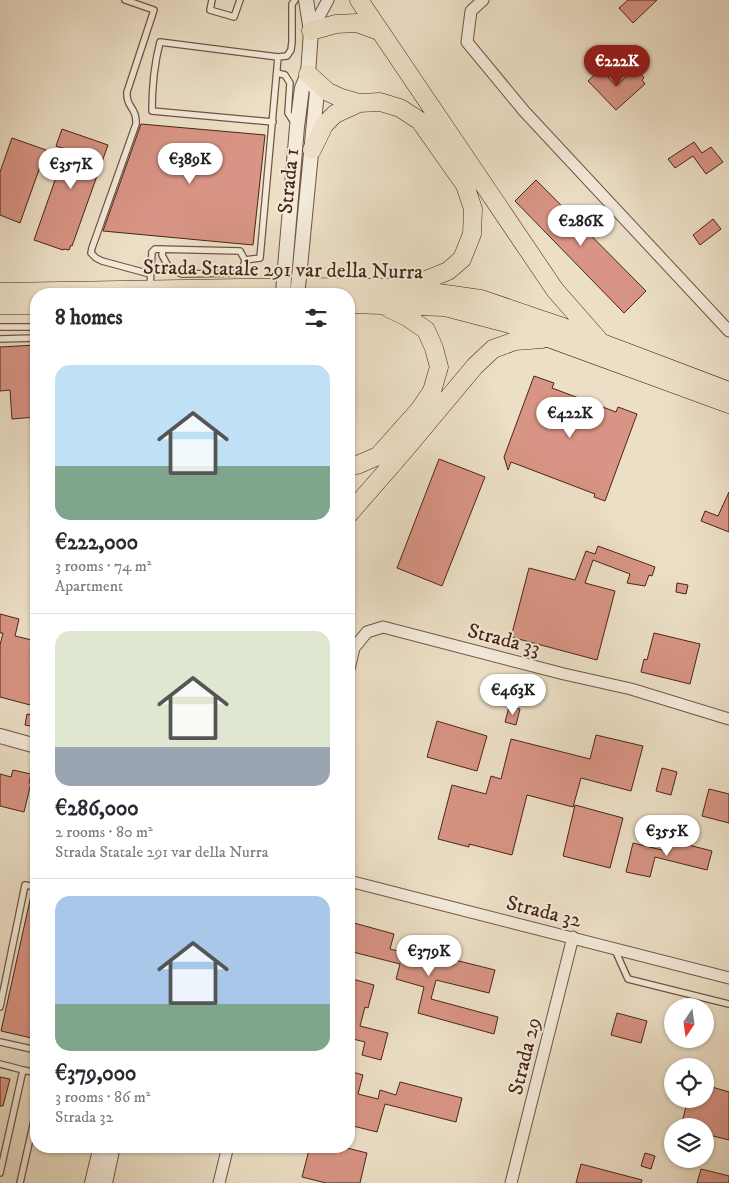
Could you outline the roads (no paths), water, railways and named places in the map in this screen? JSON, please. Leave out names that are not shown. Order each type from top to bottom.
[{"type":"main road","points":[[359,0],[555,290],[602,343]]},
{"type":"main road","points":[[311,32],[336,24],[357,23],[379,31]]},
{"type":"main road","points":[[308,74],[328,92],[341,98],[359,103],[380,102],[400,108],[420,121],[465,185],[473,209],[472,234],[462,259],[448,272],[395,288]]},
{"type":"main road","points":[[312,150],[324,125],[336,114],[359,103]]},
{"type":"main road","name":"Strada Statale 291 var della Nurra","points":[[55,288],[150,281],[395,288],[481,299],[563,327],[729,391]]},
{"type":"main road","name":"Strada Statale 291 var della Nurra","points":[[0,292],[30,290]]},
{"type":"main road","points":[[0,305],[30,304]]},
{"type":"main road","name":"Strada Statale 291 var della Nurra","points":[[355,304],[445,307],[510,324],[729,404]]},
{"type":"main road","points":[[355,465],[378,456],[419,410],[432,391],[439,367],[434,348],[426,330],[408,317],[380,305]]},
{"type":"main road","points":[[355,507],[475,366],[494,349],[515,341],[538,339],[559,341]]},
{"type":"street","name":"Strada 1","points":[[283,288],[297,127],[302,88],[308,74],[311,32],[306,0]]},
{"type":"street","points":[[311,32],[328,0]]},
{"type":"street","points":[[483,0],[471,11],[467,42],[524,110],[729,331]]},
{"type":"street","name":"Strada 1","points":[[298,288],[317,91],[308,74]]},
{"type":"street","name":"Strada 33","points":[[355,647],[367,632],[383,627],[564,674],[631,689],[729,719]]},
{"type":"street","points":[[0,736],[30,744]]},
{"type":"street","name":"Strada 32","points":[[355,882],[729,978]]},
{"type":"street","name":"Strada 29","points":[[511,1183],[573,937]]},
{"type":"street","points":[[92,1183],[99,1153]]},
{"type":"street","points":[[105,1183],[111,1153]]},
{"type":"street","points":[[219,1183],[226,1153]]},
{"type":"lane","points":[[125,0],[154,10],[127,92],[126,99],[135,111],[137,117],[136,124],[92,248],[92,253],[102,261],[150,281],[152,252],[155,249],[162,249],[240,251],[245,260],[242,273],[182,274],[168,268],[162,255],[162,249]]},
{"type":"lane","points":[[212,0],[210,10],[234,17],[240,0]]},
{"type":"lane","points":[[273,122],[152,111],[152,83],[156,58],[160,42],[278,57],[287,56],[291,50],[292,4],[295,0]]},
{"type":"lane","points":[[245,260],[260,258],[278,57]]},
{"type":"lane","points":[[277,73],[285,76],[290,83],[288,113],[297,127]]},
{"type":"lane","points":[[0,327],[30,327]]},
{"type":"lane","points":[[0,339],[30,338]]},
{"type":"lane","points":[[0,1007],[25,885],[30,886]]},
{"type":"lane","points":[[614,948],[628,979],[729,1004]]},
{"type":"lane","points":[[0,1042],[30,1049]]},
{"type":"lane","points":[[0,1064],[30,1072]]},
{"type":"lane","points":[[0,1173],[22,1070]]},
{"type":"lane","points":[[20,1183],[30,1139]]}]
